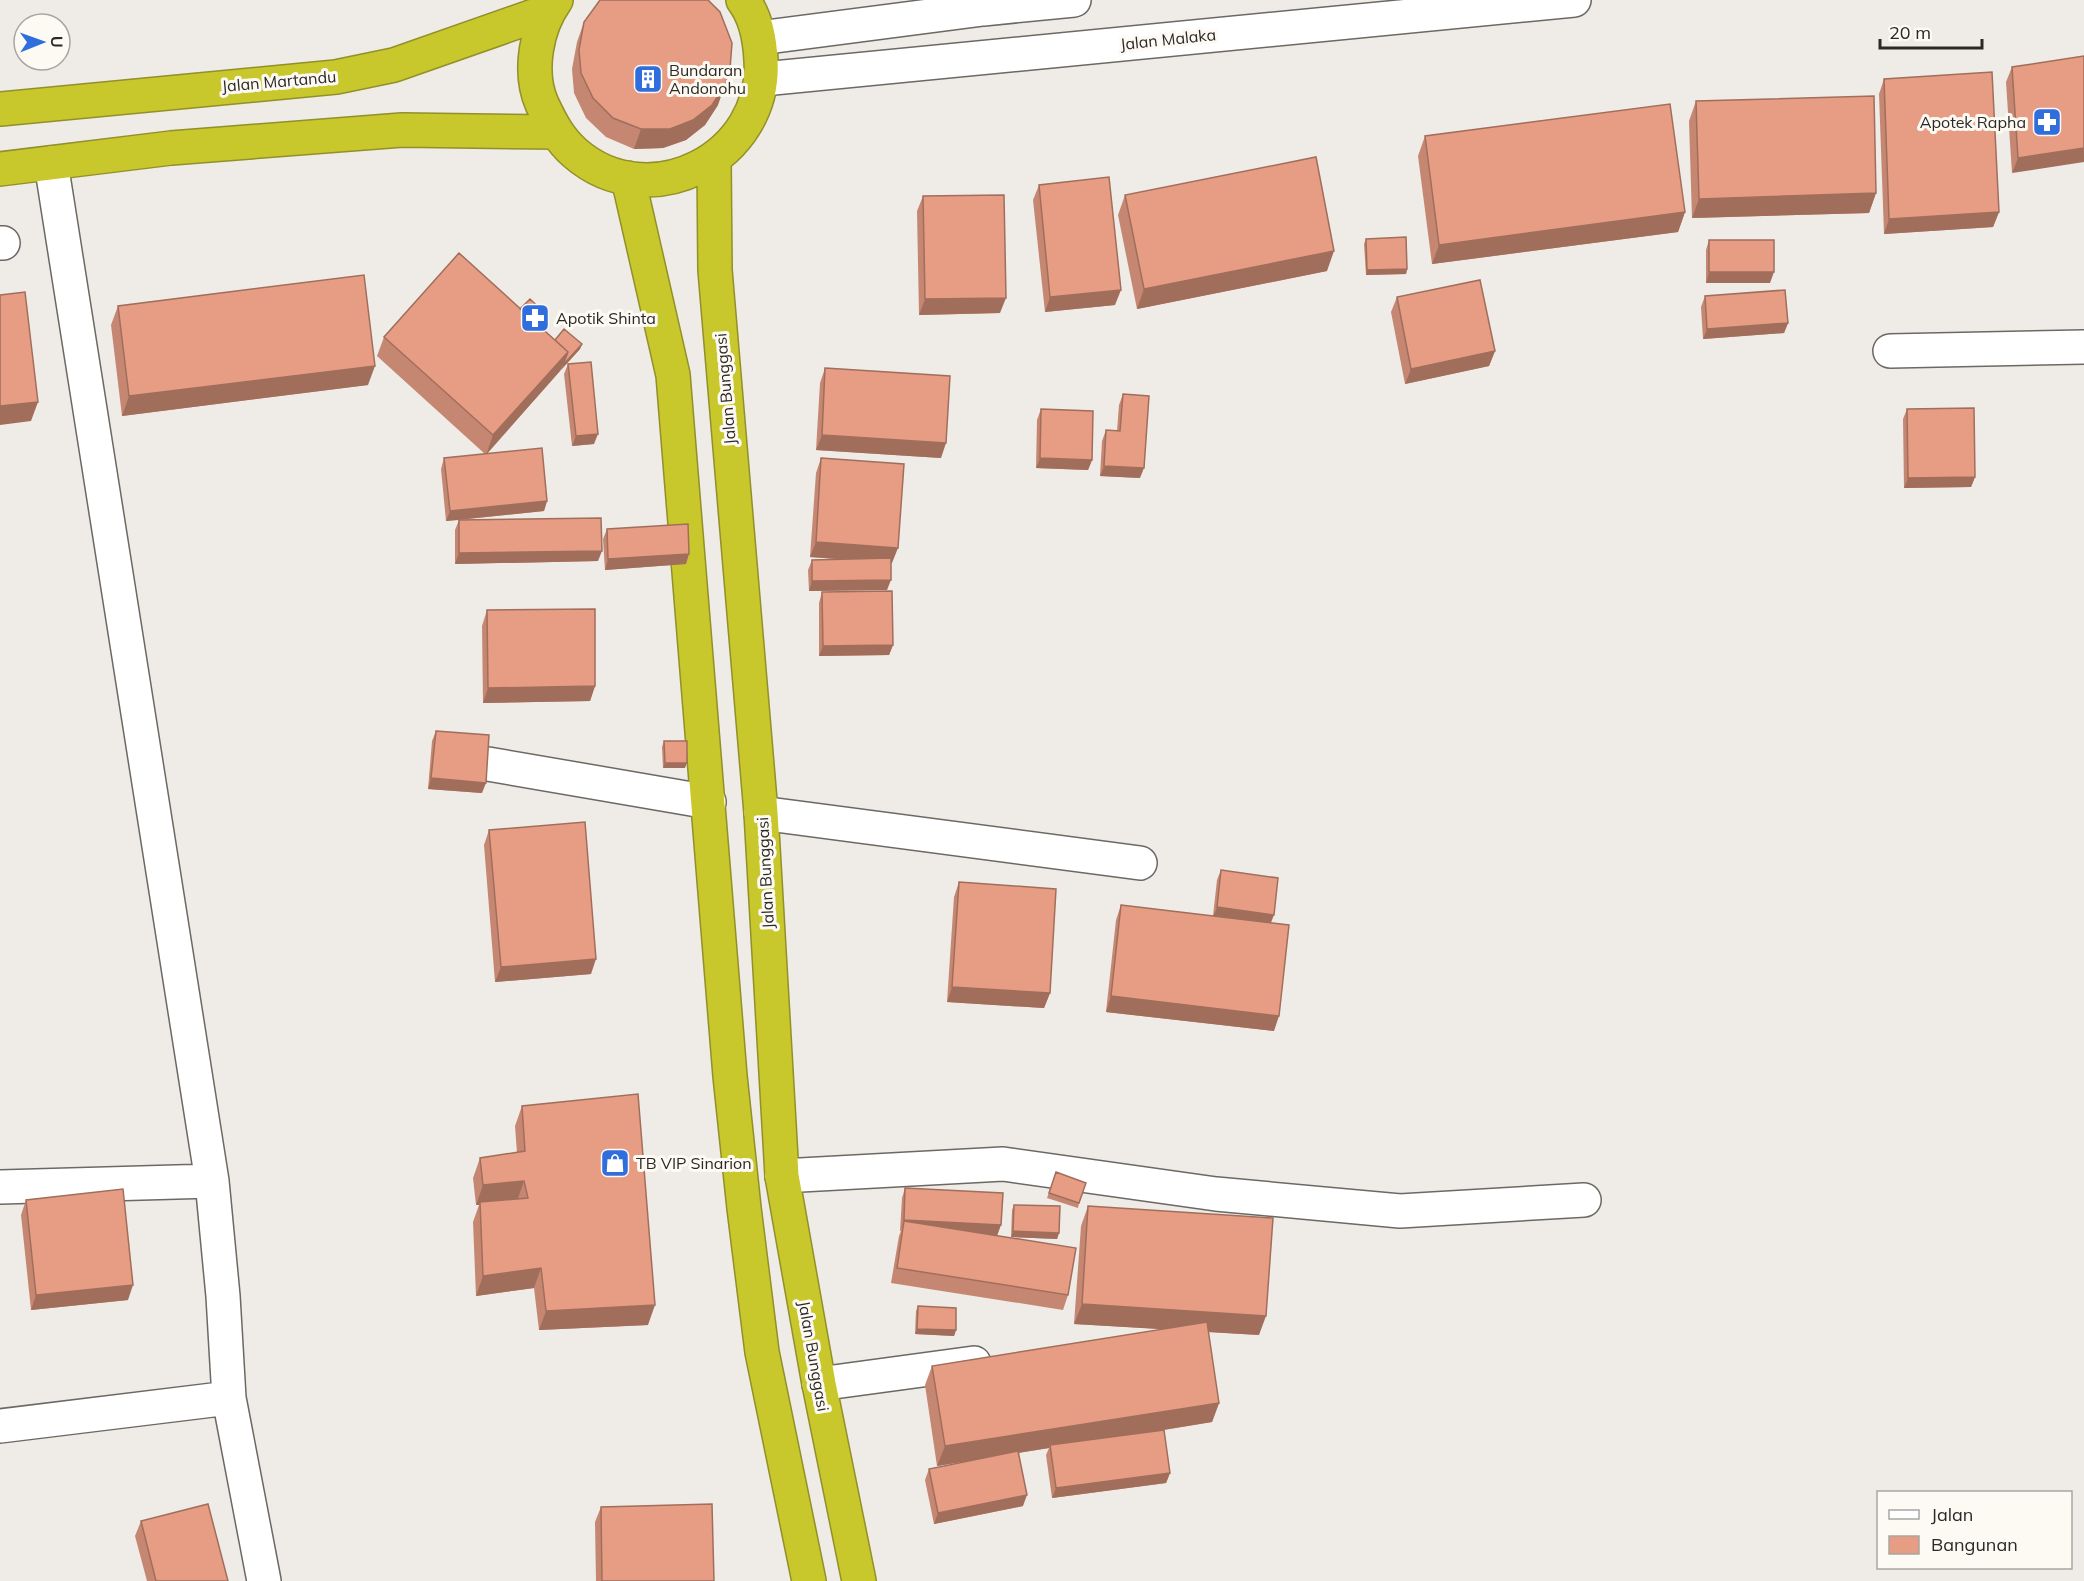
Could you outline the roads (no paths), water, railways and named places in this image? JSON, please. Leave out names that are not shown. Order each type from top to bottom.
[{"type":"highway","points":[[552,5],[535,51],[537,93],[555,132],[575,153],[600,170],[628,178],[673,178],[714,160],[732,144],[747,125],[757,103],[763,79],[760,38],[743,0]]},
{"type":"highway","name":"Jalan Martandu","points":[[0,109],[336,77],[394,65],[552,5]]},
{"type":"highway","points":[[0,169],[171,148],[402,130],[555,132]]},
{"type":"highway","name":"Jalan Bunggasi","points":[[714,160],[715,270],[761,813],[782,1176],[819,1384],[859,1581]]},
{"type":"highway","points":[[628,178],[673,375],[730,1076],[762,1352],[806,1567],[852,1545]]},
{"type":"street","points":[[760,38],[982,4],[1074,0]]},
{"type":"street","name":"Jalan Malaka","points":[[763,79],[1574,0]]},
{"type":"street","points":[[51,163],[212,1181],[230,1398],[264,1581]]},
{"type":"street","points":[[1890,351],[2084,347]]},
{"type":"street","points":[[488,764],[708,802]]},
{"type":"street","points":[[761,813],[1140,863]]},
{"type":"street","points":[[782,1176],[1003,1164],[1216,1194],[1400,1211],[1584,1200]]},
{"type":"street","points":[[0,1187],[212,1181]]},
{"type":"street","points":[[819,1384],[1003,1359]]},
{"type":"street","points":[[0,1426],[230,1398]]},
{"type":"place","name":"Bundaran Andonohu","points":[[648,79]]},
{"type":"place","name":"Apotek Rapha","points":[[2047,122]]},
{"type":"place","name":"Apotik Shinta","points":[[535,318]]},
{"type":"place","name":"TB VIP Sinarion","points":[[615,1163]]}]
